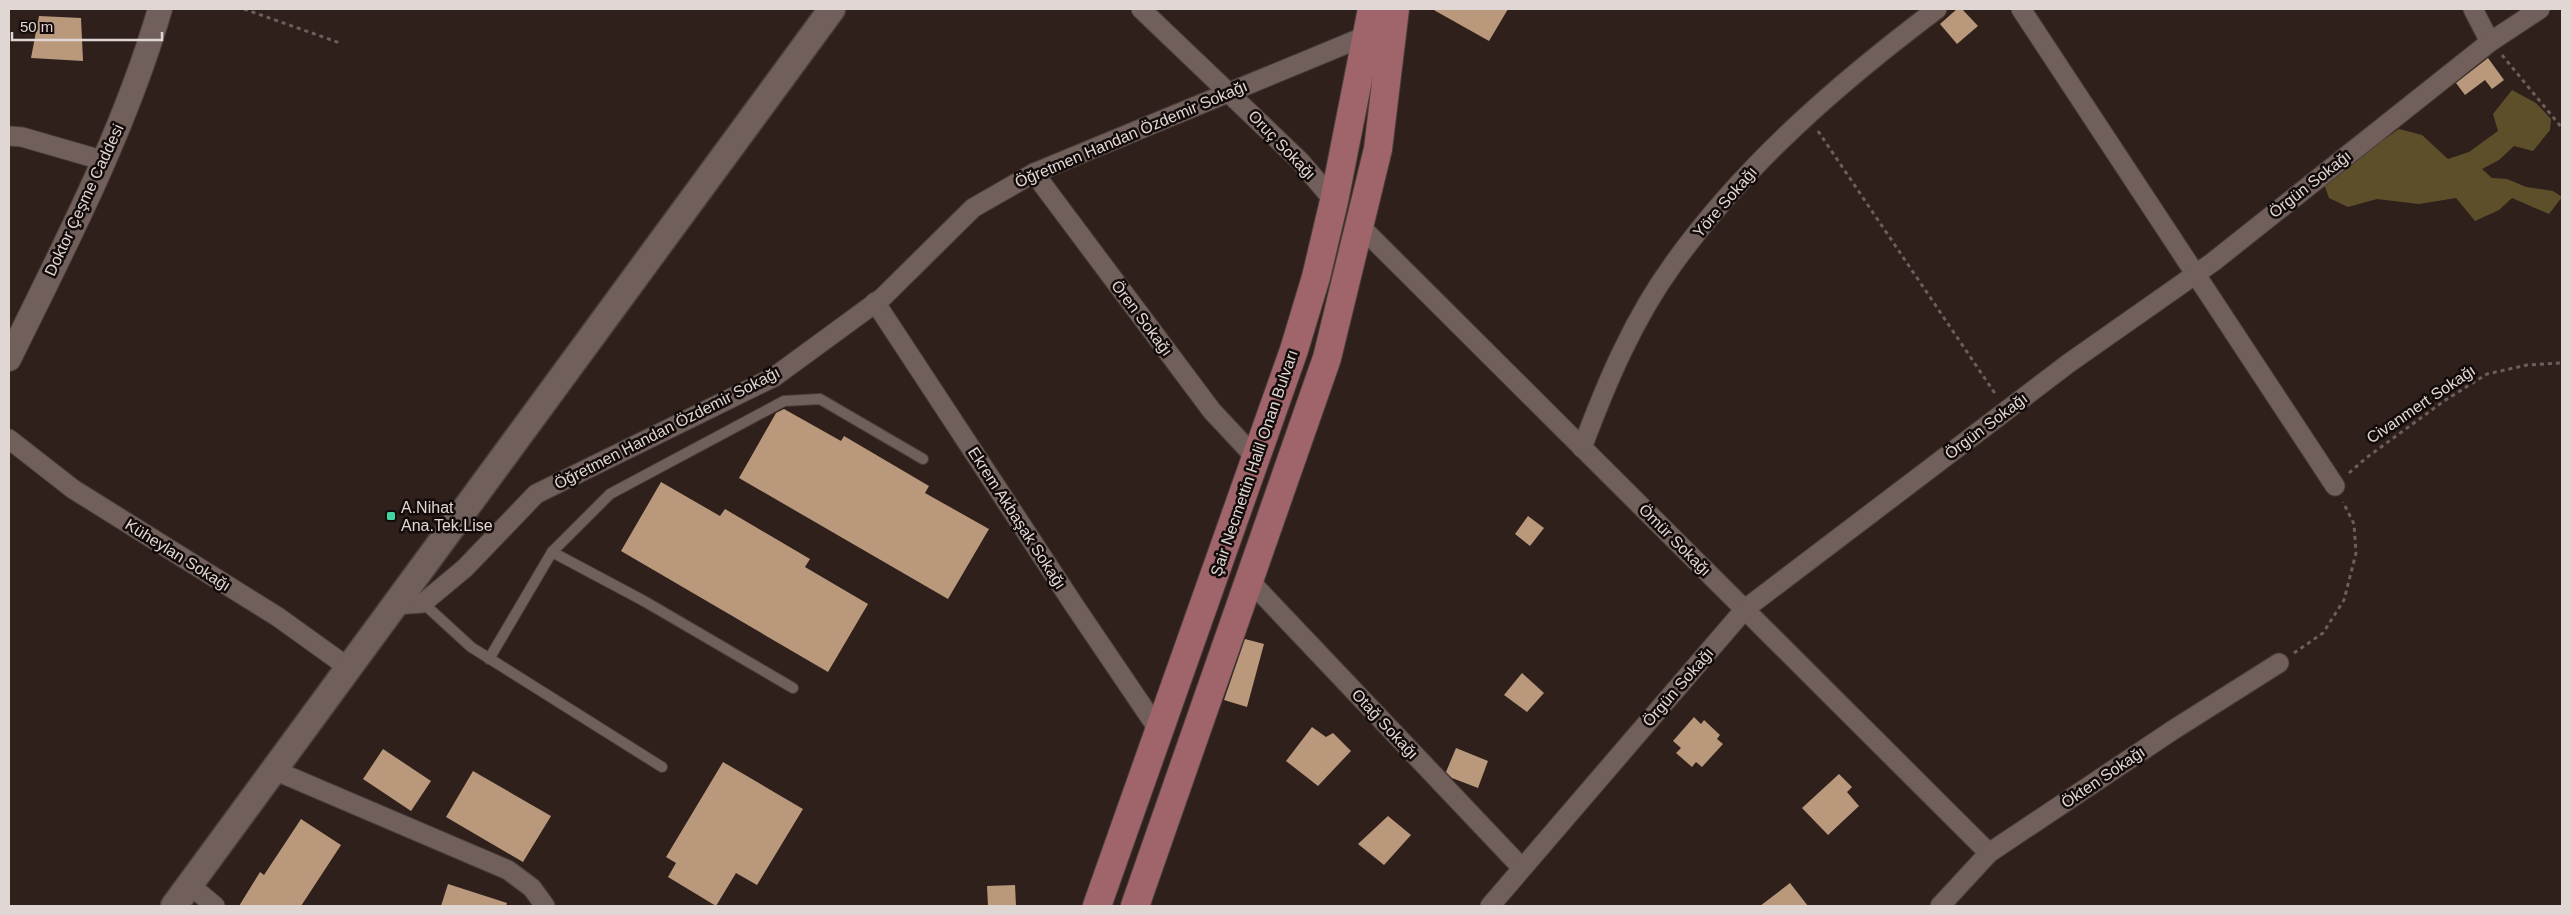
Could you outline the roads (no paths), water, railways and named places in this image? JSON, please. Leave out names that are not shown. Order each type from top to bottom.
[{"type":"main road","points":[[174,906],[832,9]]},
{"type":"main road","name":"Şair Necmettin Halil Onan Bulvarı","points":[[1135,906],[1327,358],[1378,148],[1396,9]]},
{"type":"main road","name":"Şair Necmettin Halil Onan Bulvarı","points":[[1097,906],[1294,350],[1316,277],[1334,201],[1370,22]]},
{"type":"street","name":"Doktor Çeşme Caddesi","points":[[9,359],[105,161],[160,9]]},
{"type":"street","name":"Oruç Sokağı","points":[[1141,9],[1229,91],[1300,161],[1334,201]]},
{"type":"street","name":"Yöre Sokağı","points":[[1582,448],[1607,383],[1637,322],[1674,263],[1747,177],[1808,116],[1863,65],[1936,9]]},
{"type":"street","points":[[2021,9],[2335,486]]},
{"type":"street","points":[[2473,9],[2490,42]]},
{"type":"street","name":"Örgün Sokağı","points":[[1490,906],[1745,609],[2069,363],[2195,274],[2490,42],[2540,9]]},
{"type":"street","name":"Öğretmen Handan Özdemir Sokağı","points":[[423,603],[465,568],[536,494],[774,377],[876,302],[973,208],[1034,173],[1229,91],[1370,22]]},
{"type":"street","points":[[9,136],[22,137],[105,161]]},
{"type":"street","name":"Ören Sokağı","points":[[1034,173],[1212,412],[1256,458]]},
{"type":"street","name":"Ömür Sokağı","points":[[1360,226],[1989,853]]},
{"type":"street","name":"Ekrem Akbaşak Sokağı","points":[[876,302],[1076,608],[1160,732]]},
{"type":"street","name":"Küheylan Sokağı","points":[[9,439],[73,489],[278,617],[349,668]]},
{"type":"street","name":"Otağ Sokağı","points":[[1248,579],[1522,868]]},
{"type":"street","points":[[395,605],[423,603]]},
{"type":"street","name":"Ökten Sokağı","points":[[1940,906],[1989,853],[2173,730],[2279,663]]},
{"type":"street","points":[[274,770],[508,870],[532,888],[545,906]]},
{"type":"street","points":[[190,884],[215,906]]},
{"type":"lane","points":[[489,658],[552,552],[610,494],[784,401],[820,399],[923,459]]},
{"type":"lane","points":[[552,552],[644,601],[793,688]]},
{"type":"lane","points":[[423,603],[471,647],[662,767]]},
{"type":"place","name":"A.Nihat Ana.Tek.Lise","points":[[391,516]]}]
